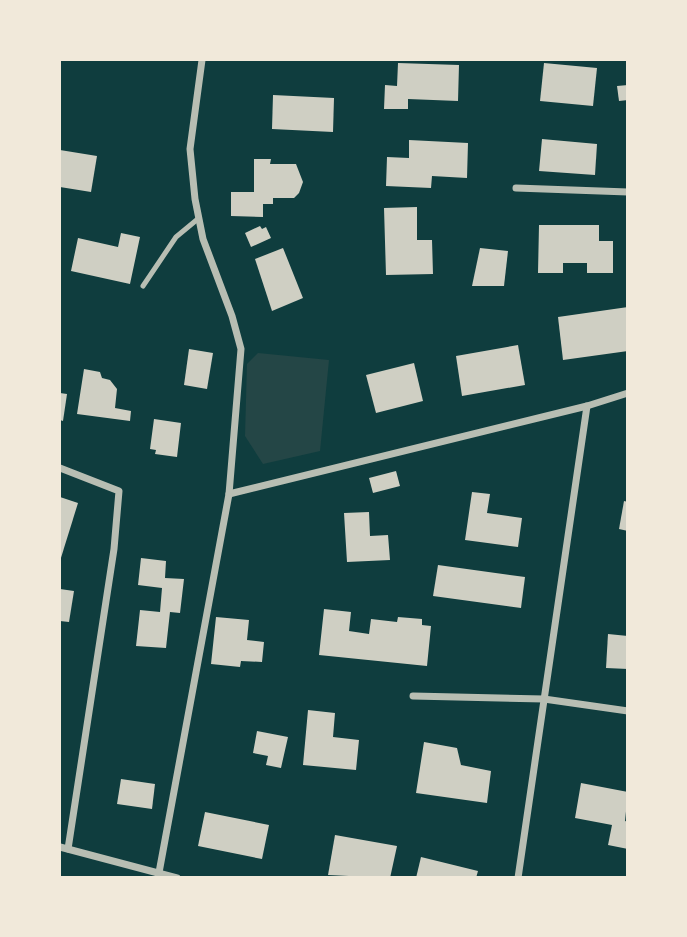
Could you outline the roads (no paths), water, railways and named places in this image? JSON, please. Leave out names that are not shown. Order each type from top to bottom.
[{"type":"street","points":[[159,875],[229,494],[241,349],[232,316],[203,239],[199,218],[190,149],[202,60]]},
{"type":"street","points":[[516,188],[628,192]]},
{"type":"street","points":[[229,494],[587,406],[628,393]]},
{"type":"street","points":[[518,877],[587,406]]},
{"type":"street","points":[[60,468],[119,491],[114,549],[64,848],[159,875],[177,877]]},
{"type":"street","points":[[413,695],[544,699],[628,712]]},
{"type":"lane","points":[[143,286],[176,237],[199,218]]}]
